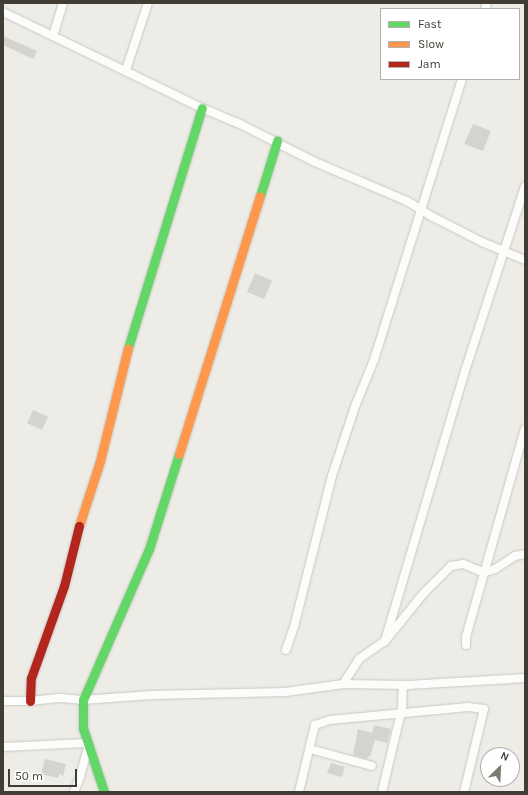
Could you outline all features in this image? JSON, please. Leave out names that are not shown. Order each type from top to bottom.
[{"type":"street","points":[[53,36],[63,3]]},
{"type":"street","points":[[126,70],[148,3]]},
{"type":"street","points":[[3,12],[126,70],[202,108],[277,141],[315,162],[407,201],[433,217],[482,242],[525,260]]},
{"type":"street","points":[[286,650],[332,476],[356,404],[374,360],[462,80]]},
{"type":"street","points":[[30,702],[31,678],[48,627],[64,586],[77,532],[100,461],[134,326],[166,230],[202,108]]},
{"type":"street","points":[[104,792],[83,728],[83,700],[149,549],[214,347],[277,141]]},
{"type":"street","points":[[385,641],[432,482],[525,186]]},
{"type":"street","points":[[466,645],[466,637],[525,429]]},
{"type":"street","points":[[343,684],[359,659],[385,641],[423,594],[451,566],[463,564],[485,571],[495,569],[515,556],[525,554]]},
{"type":"street","points":[[3,701],[30,702],[61,698],[83,700],[151,695],[286,692],[343,684],[403,685],[525,678]]},
{"type":"street","points":[[382,792],[401,713],[403,685]]},
{"type":"street","points":[[299,792],[316,725],[330,720],[468,707],[484,710],[464,792]]},
{"type":"street","points":[[3,747],[88,744]]},
{"type":"street","points":[[74,792],[85,760],[88,744]]},
{"type":"street","points":[[310,749],[372,766]]},
{"type":"building","points":[[3,36],[37,51],[33,59],[3,45]]},
{"type":"building","points":[[473,124],[491,131],[483,151],[464,144]]},
{"type":"building","points":[[255,273],[272,281],[264,299],[247,292]]},
{"type":"building","points":[[33,410],[48,417],[42,430],[27,423]]},
{"type":"building","points":[[374,725],[391,729],[387,743],[375,740],[370,757],[368,756],[367,759],[353,755],[358,729],[372,733]]},
{"type":"building","points":[[45,759],[66,764],[63,776],[59,774],[58,778],[41,774]]},
{"type":"building","points":[[331,763],[345,767],[342,777],[327,773]]},
{"type":"traffic: fast","points":[[128,348],[202,108]]},
{"type":"traffic: fast","points":[[260,196],[277,141]]},
{"type":"traffic: fast","points":[[104,792],[83,728],[83,700],[149,549],[179,454]]},
{"type":"traffic: slow","points":[[179,454],[260,196]]},
{"type":"traffic: slow","points":[[79,526],[100,461],[128,348]]},
{"type":"traffic: jam","points":[[30,701],[31,678],[64,586],[79,526]]}]
